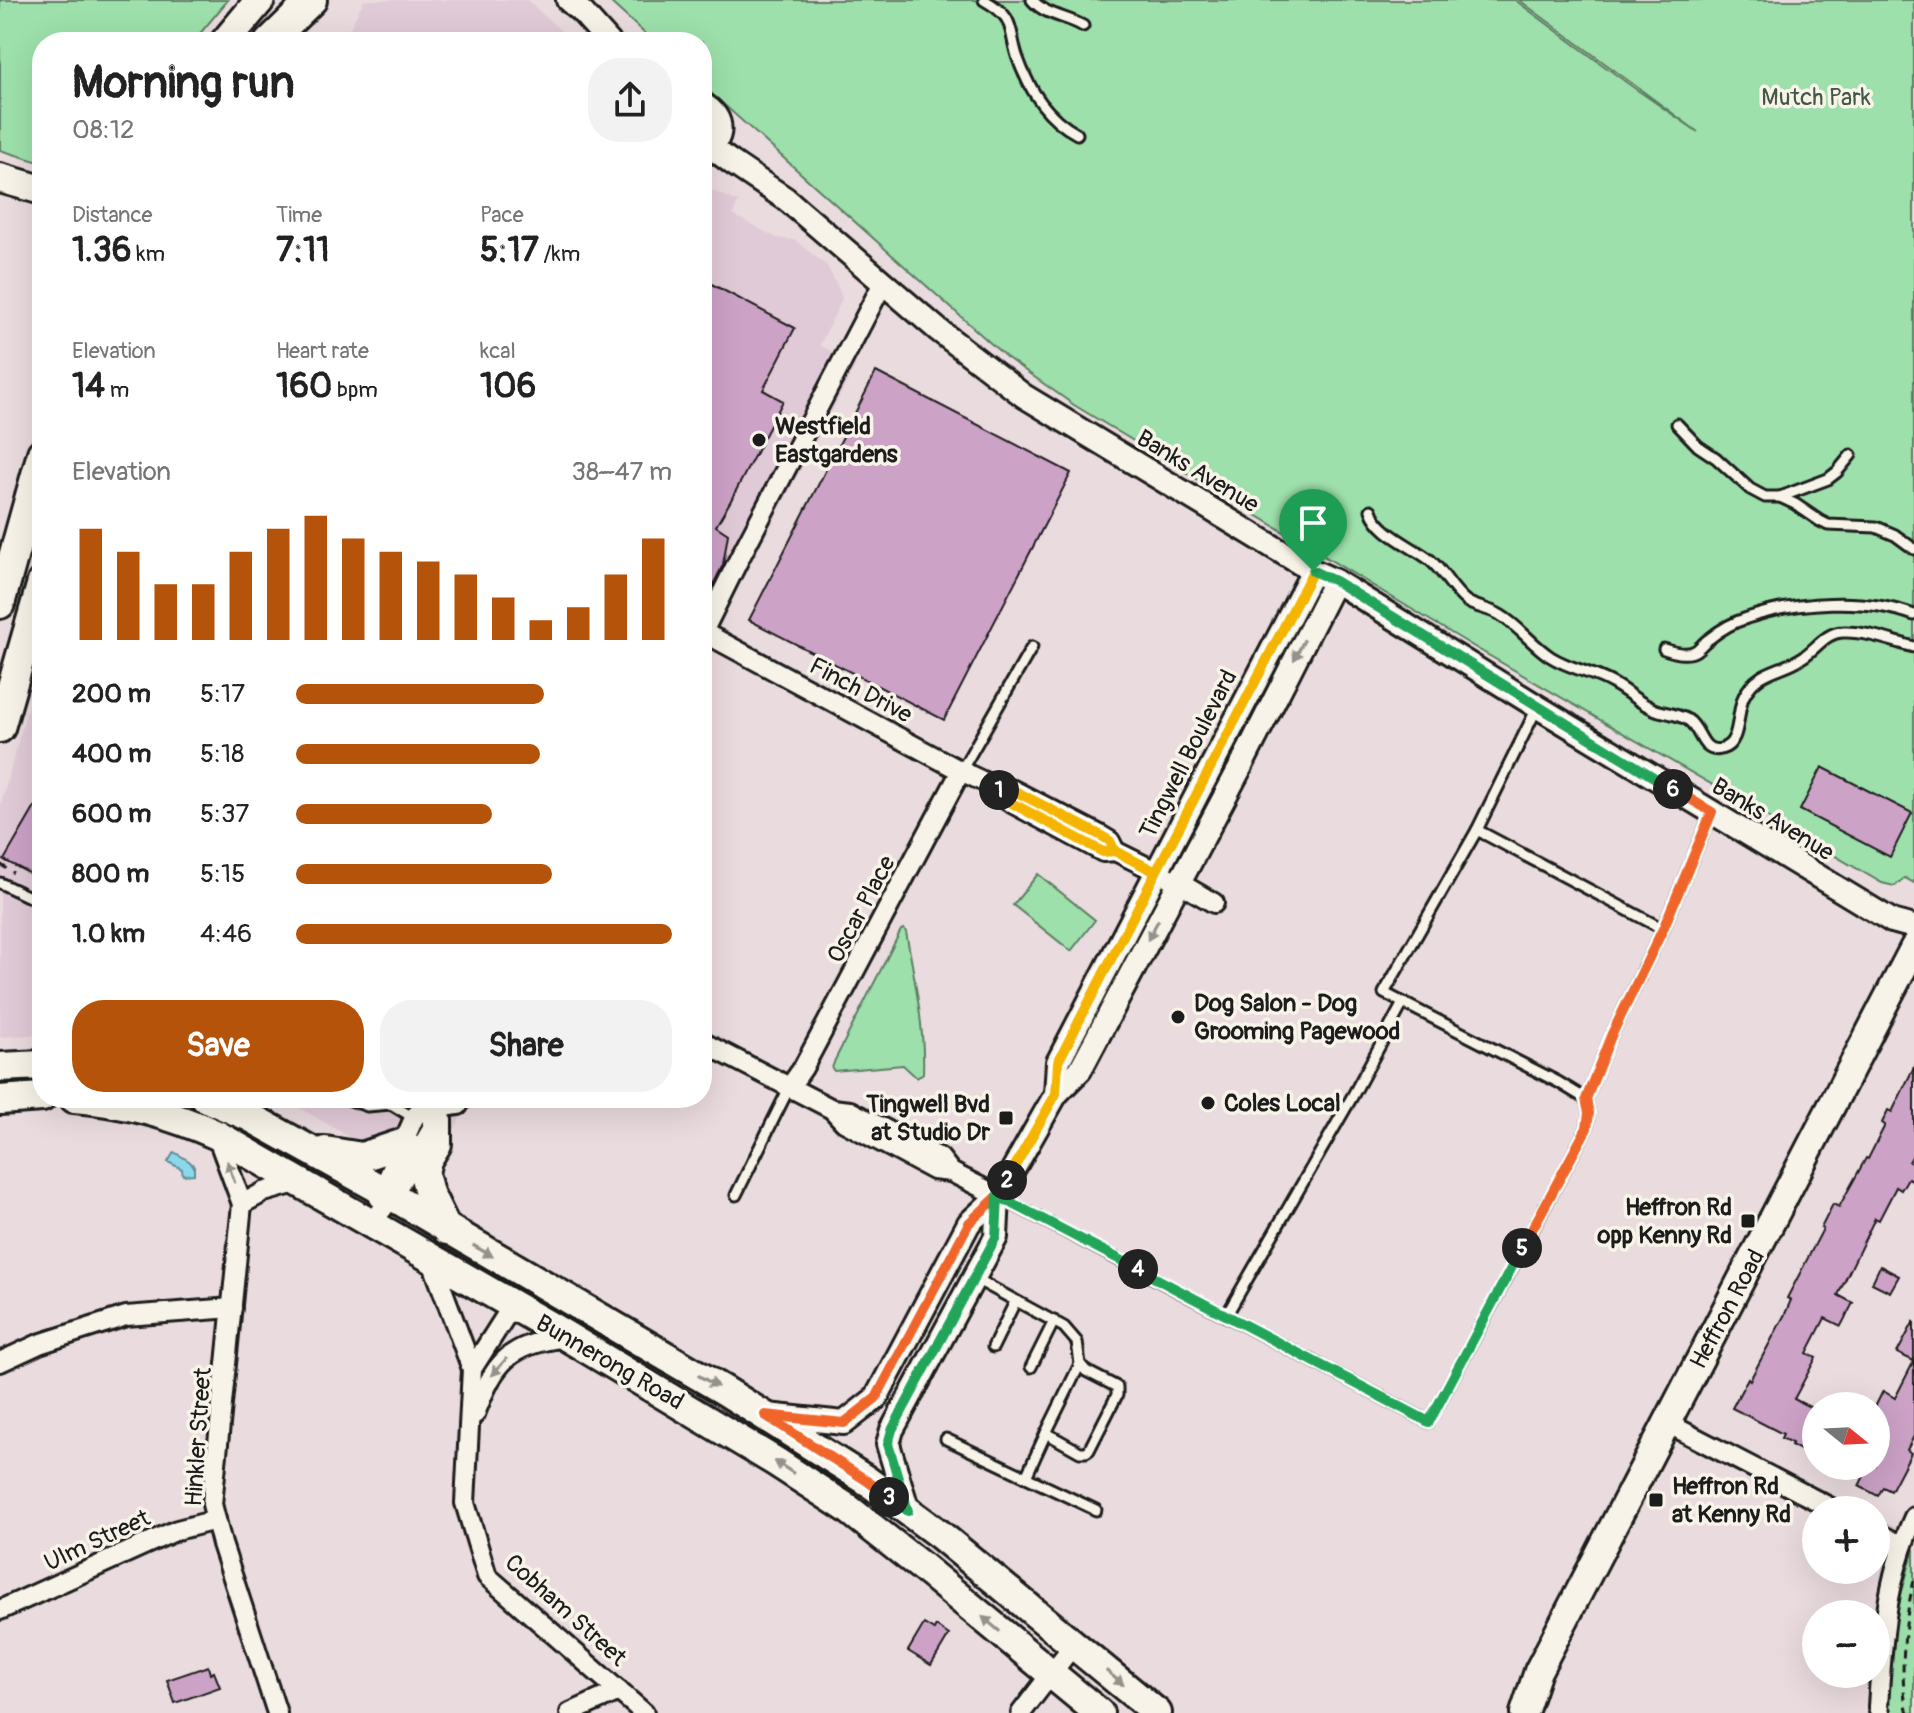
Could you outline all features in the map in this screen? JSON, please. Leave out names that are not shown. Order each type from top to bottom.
[{"type":"main road","points":[[233,32],[260,0]]},
{"type":"main road","points":[[282,32],[304,14]]},
{"type":"main road","points":[[0,178],[32,187]]},
{"type":"main road","points":[[0,604],[32,489]]},
{"type":"main road","points":[[0,728],[32,617]]},
{"type":"main road","name":"Heffron Road","points":[[1524,1713],[1538,1671],[1914,944]]},
{"type":"main road","points":[[0,1067],[32,1065]]},
{"type":"main road","points":[[0,1100],[32,1098]]},
{"type":"main road","name":"Bunnerong Road","points":[[138,1108],[217,1135],[750,1445],[847,1508],[1099,1713]]},
{"type":"main road","name":"Bunnerong Road","points":[[229,1108],[312,1150],[765,1415],[866,1480],[939,1534],[1157,1713]]},
{"type":"main road","points":[[312,1150],[362,1157],[428,1112],[437,1144],[427,1160],[424,1173],[429,1193],[447,1230]]},
{"type":"main road","name":"Heffron Road","points":[[1506,1713],[1538,1671]]},
{"type":"street","points":[[568,0],[600,32]]},
{"type":"street","points":[[712,111],[719,125],[717,141],[712,146]]},
{"type":"street","name":"Banks Avenue","points":[[712,153],[731,162],[786,199],[969,355],[1024,396],[1313,571],[1335,581],[1892,921],[1914,944]]},
{"type":"street","points":[[712,613],[883,283]]},
{"type":"street","name":"Tingwell Boulevard","points":[[1056,1094],[1058,1062],[1313,571]]},
{"type":"street","name":"Tingwell Boulevard","points":[[765,1415],[844,1423],[876,1398],[969,1223],[998,1196],[1056,1094],[1080,1070],[1335,581]]},
{"type":"street","name":"Finch Drive","points":[[712,638],[961,771],[997,788],[1013,790],[1100,835],[1110,841],[1115,851],[1214,903]]},
{"type":"street","name":"Oscar Place","points":[[789,1088],[803,1068],[961,771]]},
{"type":"street","points":[[712,1047],[832,1109],[850,1111],[927,1151],[940,1158],[951,1172],[998,1196]]},
{"type":"street","points":[[387,1194],[428,1112]]},
{"type":"street","points":[[371,1224],[428,1112]]},
{"type":"street","name":"Hinkler Street","points":[[217,1135],[242,1204],[212,1504],[277,1713]]},
{"type":"street","points":[[242,1204],[264,1192],[299,1182]]},
{"type":"street","name":"Tingwell Boulevard","points":[[908,1511],[888,1444],[892,1430],[996,1237],[998,1196]]},
{"type":"street","name":"Cobham Street","points":[[431,1259],[472,1369],[465,1503],[487,1576],[644,1713]]},
{"type":"street","name":"Cobham Street","points":[[472,1369],[512,1306]]},
{"type":"street","points":[[0,1362],[39,1344],[126,1316],[232,1308]]},
{"type":"street","name":"Cobham Street","points":[[468,1436],[488,1379],[502,1360],[542,1340],[567,1337]]},
{"type":"street","points":[[1667,1423],[1808,1496]]},
{"type":"street","points":[[1880,1713],[1881,1653],[1888,1599],[1896,1561],[1914,1517]]},
{"type":"street","name":"Ulm Street","points":[[0,1610],[177,1530],[216,1520]]},
{"type":"street","points":[[1890,1540],[1902,1546]]},
{"type":"street","points":[[1021,1713],[1074,1644]]},
{"type":"street","points":[[570,1713],[619,1691]]},
{"type":"lane","points":[[984,0],[1009,20],[1019,61],[1039,101],[1053,118],[1077,134]]},
{"type":"lane","points":[[1032,0],[1043,10],[1072,19],[1083,26]]},
{"type":"lane","points":[[1677,424],[1698,446],[1755,493],[1765,497],[1780,497],[1831,477],[1851,455]]},
{"type":"lane","points":[[1780,497],[1828,525],[1876,527],[1895,535],[1914,549]]},
{"type":"lane","points":[[1371,510],[1375,519],[1401,542],[1431,561],[1467,601],[1499,614],[1550,657],[1614,683],[1644,705],[1688,720],[1709,748],[1719,749],[1732,740],[1740,703],[1755,681],[1763,674],[1805,656],[1834,634],[1858,633],[1914,647]]},
{"type":"lane","points":[[1664,649],[1678,653],[1694,652],[1709,638],[1739,621],[1786,609],[1859,603],[1914,615]]},
{"type":"lane","name":"Oscar Place","points":[[961,771],[1032,647]]},
{"type":"lane","points":[[16,674],[32,660]]},
{"type":"lane","points":[[1538,707],[1477,830],[1384,993],[1586,1099]]},
{"type":"lane","points":[[998,1196],[1429,1422],[1587,1128],[1589,1113],[1586,1099],[1611,1036],[1663,929],[1712,812]]},
{"type":"lane","points":[[1477,830],[1663,929]]},
{"type":"lane","points":[[0,883],[32,898]]},
{"type":"lane","points":[[1226,1316],[1403,1003]]},
{"type":"lane","name":"Oscar Place","points":[[736,1195],[789,1088]]},
{"type":"lane","points":[[428,1112],[462,1108]]},
{"type":"lane","points":[[974,1278],[1064,1327],[1077,1342],[1080,1364],[1086,1371],[1117,1387],[1114,1403],[1086,1452],[1080,1452],[1046,1433]]},
{"type":"lane","points":[[993,1347],[1015,1302]]},
{"type":"lane","points":[[1031,1367],[1054,1321]]},
{"type":"lane","points":[[1026,1477],[1080,1364]]},
{"type":"lane","points":[[946,1439],[1096,1510]]},
{"type":"path","points":[[1908,1713],[1904,1700],[1905,1634],[1914,1581]]},
{"type":"shaded area","points":[[364,0],[527,0],[562,32],[348,32]]},
{"type":"shaded area","name":"Westfield Eastgardens","points":[[712,190],[738,202],[733,215],[777,238],[795,240],[827,266],[842,299],[820,345],[856,365],[712,637]]},
{"type":"shaded area","points":[[32,692],[32,1035],[0,1037],[0,807]]},
{"type":"shaded area","points":[[300,1108],[466,1108],[438,1161],[382,1133],[360,1143]]},
{"type":"green space","points":[[0,0],[228,0],[201,32],[32,32],[32,160],[0,150]]},
{"type":"green space","name":"Mutch Park","points":[[608,0],[1515,0],[1698,132],[1519,0],[1914,0],[1914,883],[1905,878],[1894,886],[1882,883],[1476,648],[1074,405],[1006,357],[712,94],[712,32],[643,32]]},
{"type":"green space","points":[[1038,874],[1095,920],[1071,951],[1013,905]]},
{"type":"green space","points":[[904,929],[918,1002],[923,1073],[917,1078],[903,1065],[834,1071],[835,1060]]},
{"type":"green space","points":[[1914,1549],[1914,1713],[1891,1713],[1888,1702],[1895,1616]]},
{"type":"water","points":[[174,1152],[194,1166],[194,1174],[183,1175],[182,1169],[168,1162]]},
{"type":"building","name":"Westfield Eastgardens","points":[[712,284],[795,328],[763,390],[783,401],[716,526],[728,534],[723,565],[712,587]]},
{"type":"building","points":[[876,372],[1071,473],[944,720],[749,620]]},
{"type":"building","points":[[1822,767],[1912,813],[1890,857],[1800,810]]},
{"type":"building","points":[[32,812],[32,875],[4,860]]},
{"type":"building","points":[[1914,1067],[1914,1153],[1909,1162],[1914,1165],[1914,1181],[1908,1178],[1901,1190],[1896,1187],[1879,1220],[1875,1218],[1838,1295],[1853,1303],[1841,1326],[1825,1318],[1807,1353],[1816,1358],[1794,1399],[1802,1403],[1802,1451],[1781,1438],[1783,1434],[1732,1408],[1785,1314],[1791,1300],[1787,1298],[1833,1204],[1839,1207],[1868,1159],[1885,1125],[1882,1123],[1888,1110],[1892,1112]]},
{"type":"building","points":[[1880,1266],[1899,1276],[1890,1292],[1872,1283]]},
{"type":"building","points":[[1914,1321],[1914,1361],[1897,1353]]},
{"type":"building","points":[[1914,1361],[1914,1436],[1907,1450],[1911,1453],[1891,1491],[1883,1487],[1878,1496],[1859,1486],[1862,1480],[1890,1480],[1890,1395],[1895,1398]]},
{"type":"building","points":[[924,1624],[934,1630],[936,1626],[949,1635],[931,1665],[908,1651]]},
{"type":"building","points":[[208,1666],[220,1687],[175,1703],[167,1680]]},
{"type":"place","name":"Westfield Eastgardens","points":[[759,440]]},
{"type":"place","name":"Dog Salon - Dog Grooming Pagewood","points":[[1178,1017]]},
{"type":"place","name":"Coles Local","points":[[1208,1103]]},
{"type":"place","name":"Tingwell Bvd at Studio Dr","points":[[1006,1118]]},
{"type":"place","name":"Heffron Rd opp Kenny Rd","points":[[1748,1221]]},
{"type":"place","name":"Heffron Rd at Kenny Rd","points":[[1656,1500]]},
{"type":"route","points":[[1313,571],[1156,872],[1115,851],[1110,841],[1100,835],[1013,790],[997,788],[1008,801],[1103,852],[1115,851],[1156,872],[1058,1062],[1056,1094],[998,1196],[969,1223],[876,1398],[844,1423],[765,1415],[908,1511],[888,1444],[892,1430],[996,1237],[998,1196],[1429,1422],[1587,1128],[1589,1113],[1586,1099],[1611,1036],[1663,929],[1712,812],[1335,581],[1313,571]]}]
